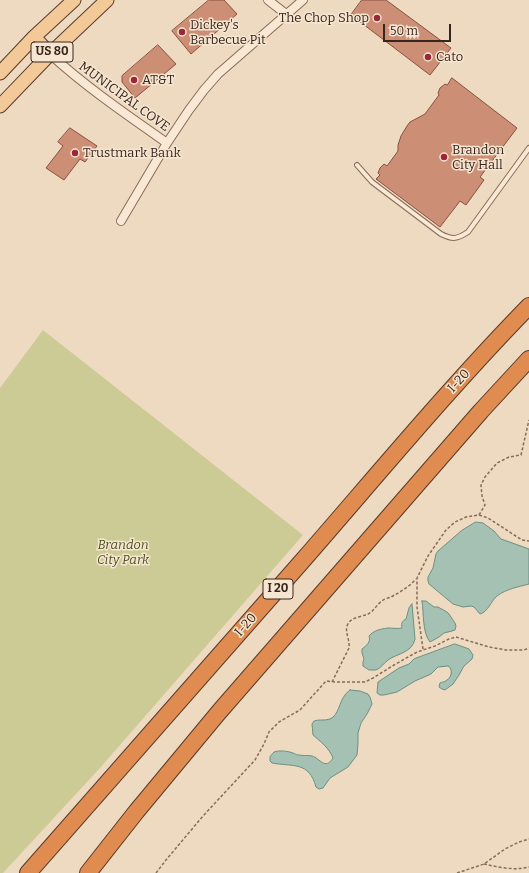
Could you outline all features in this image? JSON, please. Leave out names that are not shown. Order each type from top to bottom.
[{"type":"highway","name":"I-20","points":[[28,873],[244,628],[453,387],[529,306]]},
{"type":"highway","name":"I 20","points":[[88,873],[136,812],[219,712],[529,359]]},
{"type":"main road","name":"US 80","points":[[0,73],[34,37],[74,0]]},
{"type":"main road","name":"US 80","points":[[0,106],[50,54],[107,0]]},
{"type":"main road","points":[[34,37],[50,54]]},
{"type":"street","points":[[268,0],[286,14]]},
{"type":"street","name":"MUNICIPAL COVE","points":[[121,221],[167,143],[196,100],[218,74],[303,0]]},
{"type":"street","name":"MUNICIPAL COVE","points":[[50,54],[62,66],[91,89],[167,143]]},
{"type":"lane","points":[[357,165],[372,182],[441,234],[449,238],[455,238],[468,232],[529,148]]},
{"type":"path","points":[[479,515],[485,505],[482,496],[482,485],[484,481],[497,463],[509,457],[522,455],[529,420]]},
{"type":"path","points":[[332,682],[349,648],[350,644],[346,628],[348,624],[352,620],[369,614],[381,601],[412,583],[436,543],[446,530],[455,522],[466,517],[479,515],[488,518],[522,540],[529,540]]},
{"type":"path","points":[[416,578],[417,607],[423,650]]},
{"type":"path","points":[[156,873],[203,816],[255,760],[269,732],[279,722],[300,710],[326,681],[365,682],[417,652],[456,637],[489,647],[506,650],[524,650],[529,648]]},
{"type":"path","points":[[457,873],[484,864],[505,848],[529,839]]},
{"type":"path","points":[[484,864],[508,868],[529,867]]},
{"type":"green space","name":"Brandon City Park","points":[[43,330],[303,535],[100,768],[3,873],[0,873],[0,388]]},
{"type":"shaded area","points":[[476,522],[483,523],[494,531],[501,539],[529,549],[529,584],[512,588],[497,596],[487,609],[480,614],[474,607],[463,607],[453,604],[429,584],[428,581],[428,577],[433,568],[438,551],[461,531]]},
{"type":"shaded area","points":[[422,601],[426,601],[434,607],[438,607],[447,612],[455,623],[455,630],[444,633],[430,642],[424,628]]},
{"type":"shaded area","points":[[412,604],[415,639],[411,647],[388,660],[376,670],[369,670],[363,666],[364,659],[362,649],[369,642],[369,636],[373,632],[380,629],[402,628],[402,622],[406,619],[409,608]]},
{"type":"shaded area","points":[[455,644],[469,649],[473,655],[472,659],[464,666],[453,684],[445,690],[439,687],[440,683],[449,679],[451,675],[451,669],[448,666],[438,667],[431,674],[415,681],[397,692],[384,695],[377,693],[378,682],[399,668],[409,664],[414,659]]},
{"type":"shaded area","points":[[350,690],[368,694],[372,704],[361,723],[358,733],[357,755],[348,767],[330,778],[323,788],[319,789],[316,787],[313,779],[305,769],[293,765],[272,763],[270,761],[270,757],[274,752],[281,751],[312,756],[325,764],[330,762],[333,758],[324,745],[313,735],[312,724],[314,721],[328,720],[333,717],[343,698]]},
{"type":"building","points":[[209,0],[224,0],[237,14],[191,54],[172,31]]},
{"type":"building","points":[[362,0],[386,0],[451,48],[430,75],[351,15]]},
{"type":"building","points":[[158,45],[176,64],[135,98],[122,82],[122,76]]},
{"type":"building","name":"Brandon City Hall","points":[[452,78],[517,128],[480,177],[484,180],[466,205],[460,201],[440,227],[376,179],[380,175],[378,173],[380,168],[384,164],[387,166],[398,151],[401,136],[410,122],[425,114],[439,95],[438,93],[440,88],[445,84],[447,85]]},
{"type":"building","name":"Trustmark Bank","points":[[70,128],[97,146],[85,162],[80,159],[64,180],[46,168],[63,146],[58,142]]},
{"type":"place","name":"The Chop Shop","points":[[377,18]]},
{"type":"place","name":"Dickey's Barbecue Pit","points":[[182,32]]},
{"type":"place","name":"Cato","points":[[428,57]]},
{"type":"place","name":"AT&T","points":[[134,80]]},
{"type":"place","name":"Trustmark Bank","points":[[75,153]]},
{"type":"place","name":"Brandon City Hall","points":[[444,157]]}]
